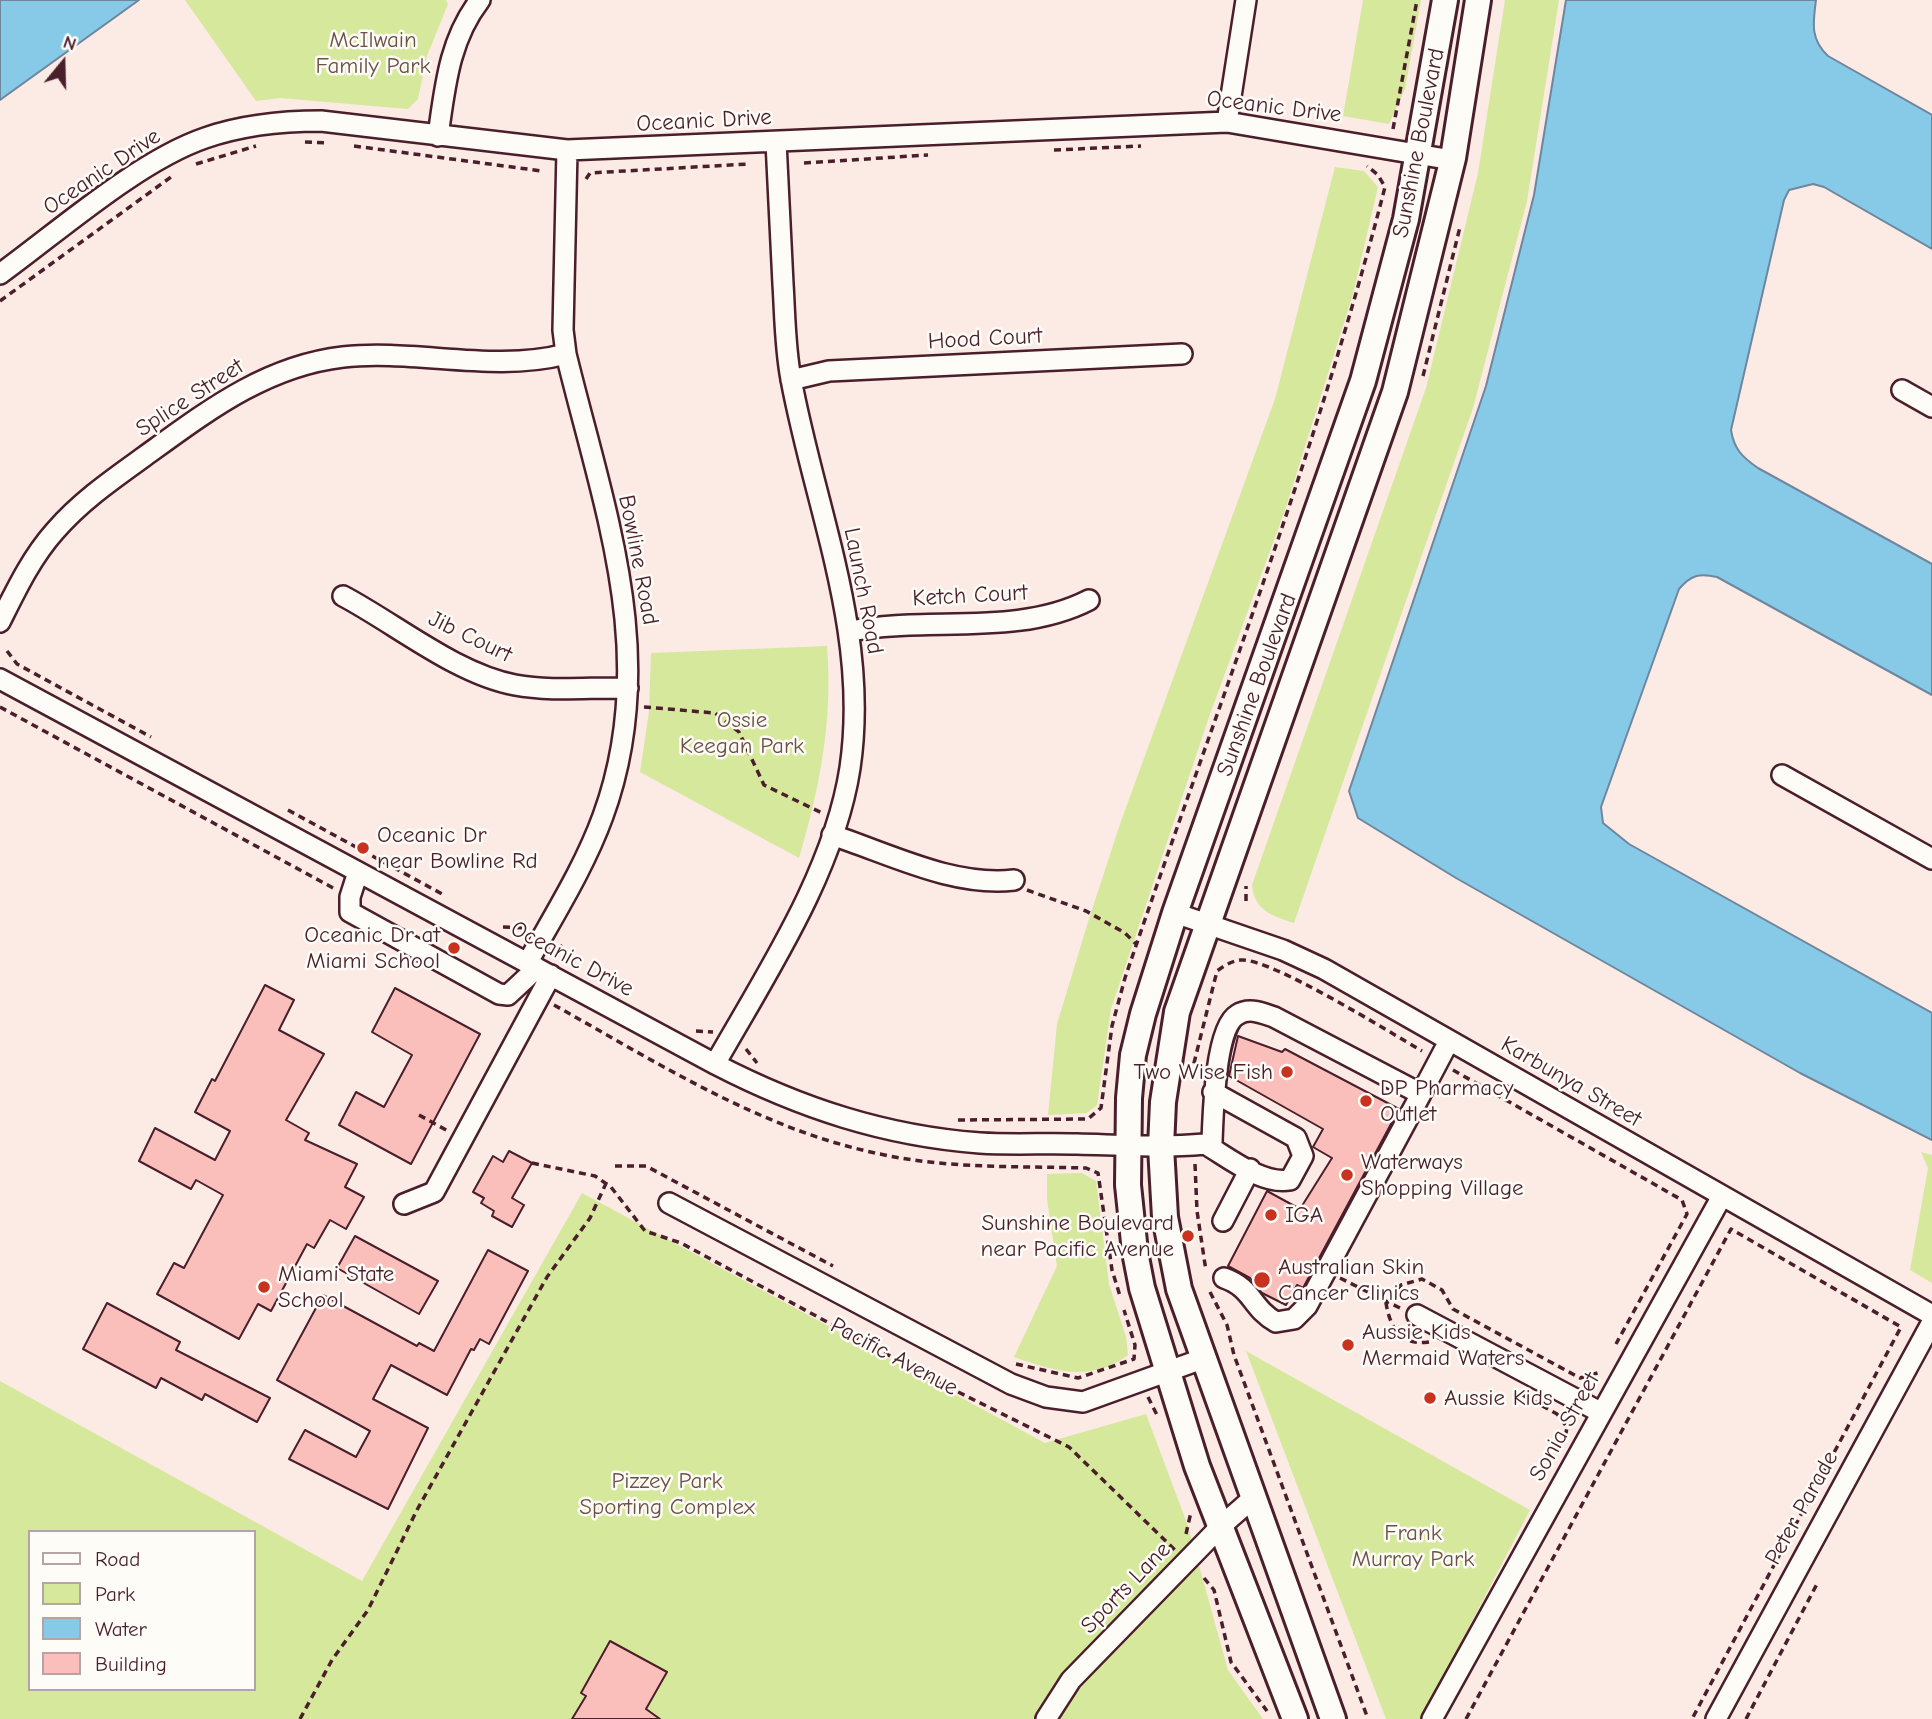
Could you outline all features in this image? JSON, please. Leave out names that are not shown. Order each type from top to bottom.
[{"type":"main road","name":"Sunshine Boulevard","points":[[1167,1372],[1135,1252],[1127,1146],[1133,1055],[1175,913],[1363,382],[1420,154],[1445,0]]},
{"type":"main road","name":"Sunshine Boulevard","points":[[1202,1359],[1185,1312],[1171,1252],[1161,1179],[1163,1102],[1175,1023],[1207,923],[1395,392],[1452,160],[1478,0]]},
{"type":"main road","points":[[1202,1359],[1333,1719]]},
{"type":"main road","points":[[1167,1372],[1220,1527],[1295,1719]]},
{"type":"street","points":[[438,135],[449,63],[460,29],[480,0]]},
{"type":"street","points":[[1227,122],[1246,0]]},
{"type":"street","name":"Oceanic Drive","points":[[0,274],[153,163],[204,138],[234,129],[296,121],[321,121],[567,150],[1227,122],[1452,160]]},
{"type":"street","name":"Launch Road","points":[[715,1065],[802,906],[835,827],[849,769],[853,732],[855,699],[850,631],[791,380],[776,142]]},
{"type":"street","name":"Bowline Road","points":[[404,1204],[434,1192],[462,1139],[539,968],[572,883],[602,817],[636,691],[620,580],[566,354],[561,305],[567,150]]},
{"type":"street","name":"Splice Street","points":[[0,622],[40,549],[71,514],[212,408],[255,383],[284,371],[344,357],[523,362],[566,354]]},
{"type":"street","name":"Hood Court","points":[[791,380],[829,371],[1182,354]]},
{"type":"street","points":[[1902,390],[1932,407]]},
{"type":"street","name":"Jib Court","points":[[343,596],[427,646],[492,678],[537,687],[636,691]]},
{"type":"street","name":"Ketch Court","points":[[850,631],[880,625],[1030,619],[1067,611],[1089,600]]},
{"type":"street","name":"Oceanic Drive","points":[[0,679],[715,1065],[795,1103],[830,1115],[908,1134],[983,1143],[1204,1148]]},
{"type":"street","points":[[1782,775],[1932,859]]},
{"type":"street","points":[[835,827],[960,878],[992,882],[1014,880]]},
{"type":"street","points":[[358,872],[350,897],[350,912],[499,994],[508,995],[539,968]]},
{"type":"street","name":"Karbunya Street","points":[[1175,913],[1283,950],[1324,969],[1932,1315]]},
{"type":"street","points":[[1213,1093],[1296,1138],[1303,1156],[1290,1180],[1267,1178],[1204,1148],[1213,1093],[1219,1058],[1231,1019],[1249,1011],[1274,1017],[1422,1094]]},
{"type":"street","points":[[1213,1282],[1240,1283],[1261,1313],[1276,1322],[1294,1319],[1307,1306],[1449,1041]]},
{"type":"street","points":[[1223,1221],[1250,1169]]},
{"type":"street","name":"Sonia Street","points":[[1432,1719],[1722,1196]]},
{"type":"street","name":"Pacific Avenue","points":[[669,1203],[1011,1384],[1046,1397],[1083,1402],[1202,1359]]},
{"type":"street","points":[[1417,1315],[1600,1412]]},
{"type":"street","name":"Peter Parade","points":[[1716,1719],[1932,1322]]},
{"type":"street","name":"Sports Lane","points":[[1046,1719],[1071,1680],[1220,1527],[1252,1499]]},
{"type":"path","points":[[1393,129],[1417,0]]},
{"type":"path","points":[[295,142],[331,143]]},
{"type":"path","points":[[191,166],[260,145]]},
{"type":"path","points":[[344,145],[542,171]]},
{"type":"path","points":[[1044,150],[1152,146]]},
{"type":"path","points":[[804,163],[936,155]]},
{"type":"path","points":[[584,182],[590,173],[748,164]]},
{"type":"path","points":[[954,1120],[1088,1119],[1101,1108],[1112,1026],[1137,945],[1289,511],[1356,298],[1385,187],[1369,167],[1357,164]]},
{"type":"path","points":[[0,301],[180,170]]},
{"type":"path","points":[[7,651],[17,664],[158,741]]},
{"type":"path","points":[[636,691],[644,707],[643,716]]},
{"type":"path","points":[[644,707],[715,713],[739,732],[764,785],[835,827]]},
{"type":"path","points":[[277,804],[448,897]]},
{"type":"path","points":[[1014,880],[1029,892],[1086,911],[1125,933],[1137,945]]},
{"type":"path","points":[[493,922],[505,928],[527,928]]},
{"type":"path","points":[[561,938],[560,949],[570,964],[581,970]]},
{"type":"path","points":[[1190,1081],[1217,971],[1228,963],[1243,960],[1287,975],[1682,1200],[1687,1214],[1612,1353]]},
{"type":"path","points":[[686,1027],[695,1031],[713,1032]]},
{"type":"path","points":[[746,1049],[756,1062],[768,1070]]},
{"type":"path","points":[[419,1115],[462,1139]]},
{"type":"path","points":[[1204,1148],[1197,1211],[1213,1282],[1234,1355],[1368,1719]]},
{"type":"path","points":[[300,1719],[332,1660],[368,1610],[430,1487],[547,1277],[590,1218],[607,1181],[595,1175],[532,1163]]},
{"type":"path","points":[[615,1166],[646,1166],[838,1269]]},
{"type":"path","name":"Pacific Avenue","points":[[607,1181],[645,1231],[681,1244],[942,1384],[1069,1447],[1175,1550],[1192,1518],[1190,1509]]},
{"type":"path","name":"Peter Parade","points":[[1466,1719],[1731,1229],[1901,1327],[1692,1719]]},
{"type":"path","points":[[1326,1271],[1386,1303],[1417,1315]]},
{"type":"path","points":[[1439,1348],[1430,1342],[1415,1344],[1402,1338],[1389,1323],[1386,1303],[1401,1286],[1422,1279],[1442,1290],[1453,1309],[1580,1378],[1600,1374],[1605,1364]]},
{"type":"path","points":[[1012,1363],[1078,1378],[1134,1359]]},
{"type":"path","points":[[1512,1389],[1557,1414],[1567,1427],[1565,1440]]},
{"type":"path","points":[[1147,1397],[1158,1417]]},
{"type":"path","points":[[1204,1578],[1214,1590],[1231,1662],[1271,1719]]},
{"type":"path","points":[[1746,1719],[1817,1584]]},
{"type":"green space","name":"McIlwain Family Park","points":[[185,0],[446,0],[448,4],[427,56],[418,99],[408,109],[280,98],[256,101]]},
{"type":"green space","points":[[1363,0],[1421,0],[1405,89],[1389,124],[1343,116]]},
{"type":"green space","points":[[1505,0],[1559,0],[1527,201],[1473,408],[1294,923],[1260,906],[1253,894],[1252,885],[1426,388],[1478,173]]},
{"type":"green space","points":[[1335,167],[1364,171],[1378,187],[1353,294],[1285,510],[1209,717],[1111,1009],[1097,1105],[1087,1113],[1048,1115],[1057,1024],[1120,824],[1275,399]]},
{"type":"green space","name":"Ossie Keegan Park","points":[[827,646],[828,700],[823,753],[799,858],[640,772],[649,712],[651,653]]},
{"type":"green space","points":[[1921,1152],[1932,1155],[1932,1283],[1910,1270],[1928,1168]]},
{"type":"green space","points":[[1082,1173],[1096,1181],[1109,1284],[1126,1337],[1128,1355],[1100,1369],[1072,1372],[1043,1367],[1014,1357],[1057,1266],[1047,1199],[1047,1174]]},
{"type":"green space","name":"Pizzey Park Sporting Complex","points":[[582,1193],[1045,1443],[1146,1414],[1188,1526],[1228,1670],[1263,1719],[0,1719],[0,1381],[362,1581]]},
{"type":"green space","name":"Frank Murray Park","points":[[1246,1351],[1530,1510],[1421,1719],[1386,1719]]},
{"type":"water","points":[[0,0],[139,0],[0,100]]},
{"type":"water","points":[[1566,0],[1816,0],[1816,37],[1828,56],[1932,115],[1932,249],[1824,187],[1813,184],[1789,190],[1784,200],[1731,430],[1740,452],[1758,468],[1932,564],[1932,695],[1717,577],[1696,576],[1679,589],[1601,807],[1603,823],[1629,844],[1932,1013],[1932,1140],[1800,1073],[1456,878],[1358,818],[1349,791],[1486,386],[1534,195]]},
{"type":"building","points":[[265,985],[294,1000],[279,1030],[324,1054],[286,1120],[309,1133],[305,1140],[357,1164],[345,1187],[364,1197],[346,1229],[330,1220],[314,1248],[307,1244],[271,1311],[258,1304],[239,1339],[157,1294],[174,1263],[184,1268],[223,1195],[196,1180],[191,1189],[139,1161],[155,1128],[215,1160],[230,1131],[195,1112],[212,1079],[215,1081]]},
{"type":"building","points":[[395,988],[480,1034],[411,1164],[339,1125],[356,1092],[384,1107],[412,1055],[372,1032]]},
{"type":"building","name":"Waterways Shopping Village","points":[[1238,1036],[1282,1052],[1285,1049],[1399,1109],[1303,1288],[1297,1285],[1286,1305],[1262,1293],[1250,1278],[1228,1266],[1267,1191],[1300,1209],[1332,1158],[1313,1147],[1323,1129],[1229,1076]]},
{"type":"building","points":[[509,1151],[532,1163],[512,1198],[524,1205],[512,1227],[492,1216],[494,1211],[481,1203],[484,1198],[473,1192],[493,1156],[503,1162]]},
{"type":"building","points":[[355,1236],[438,1281],[419,1314],[337,1268]]},
{"type":"building","points":[[488,1250],[528,1271],[489,1344],[480,1339],[474,1350],[471,1349],[447,1395],[391,1365],[373,1399],[428,1428],[388,1509],[289,1459],[305,1430],[356,1457],[370,1431],[277,1380],[323,1295],[417,1346],[419,1343],[434,1351]]},
{"type":"building","points":[[107,1303],[180,1342],[176,1350],[270,1398],[257,1422],[205,1394],[202,1400],[161,1378],[156,1388],[83,1349]]},
{"type":"building","points":[[610,1641],[667,1672],[646,1709],[660,1719],[572,1719],[586,1696],[581,1693]]},
{"type":"place","name":"Oceanic Dr near Bowline Rd","points":[[363,848]]},
{"type":"place","name":"Oceanic Dr at Miami School","points":[[454,948]]},
{"type":"place","name":"Two Wise Fish","points":[[1287,1072]]},
{"type":"place","name":"DP Pharmacy Outlet","points":[[1366,1101]]},
{"type":"place","name":"Waterways Shopping Village","points":[[1347,1175]]},
{"type":"place","name":"IGA","points":[[1271,1215]]},
{"type":"place","name":"Sunshine Boulevard near Pacific Avenue","points":[[1188,1236]]},
{"type":"place","name":"Australian Skin Cancer Clinics","points":[[1262,1280]]},
{"type":"place","name":"Miami State School","points":[[264,1287]]},
{"type":"place","name":"Aussie Kids Mermaid Waters","points":[[1348,1345]]},
{"type":"place","name":"Aussie Kids","points":[[1430,1398]]}]
